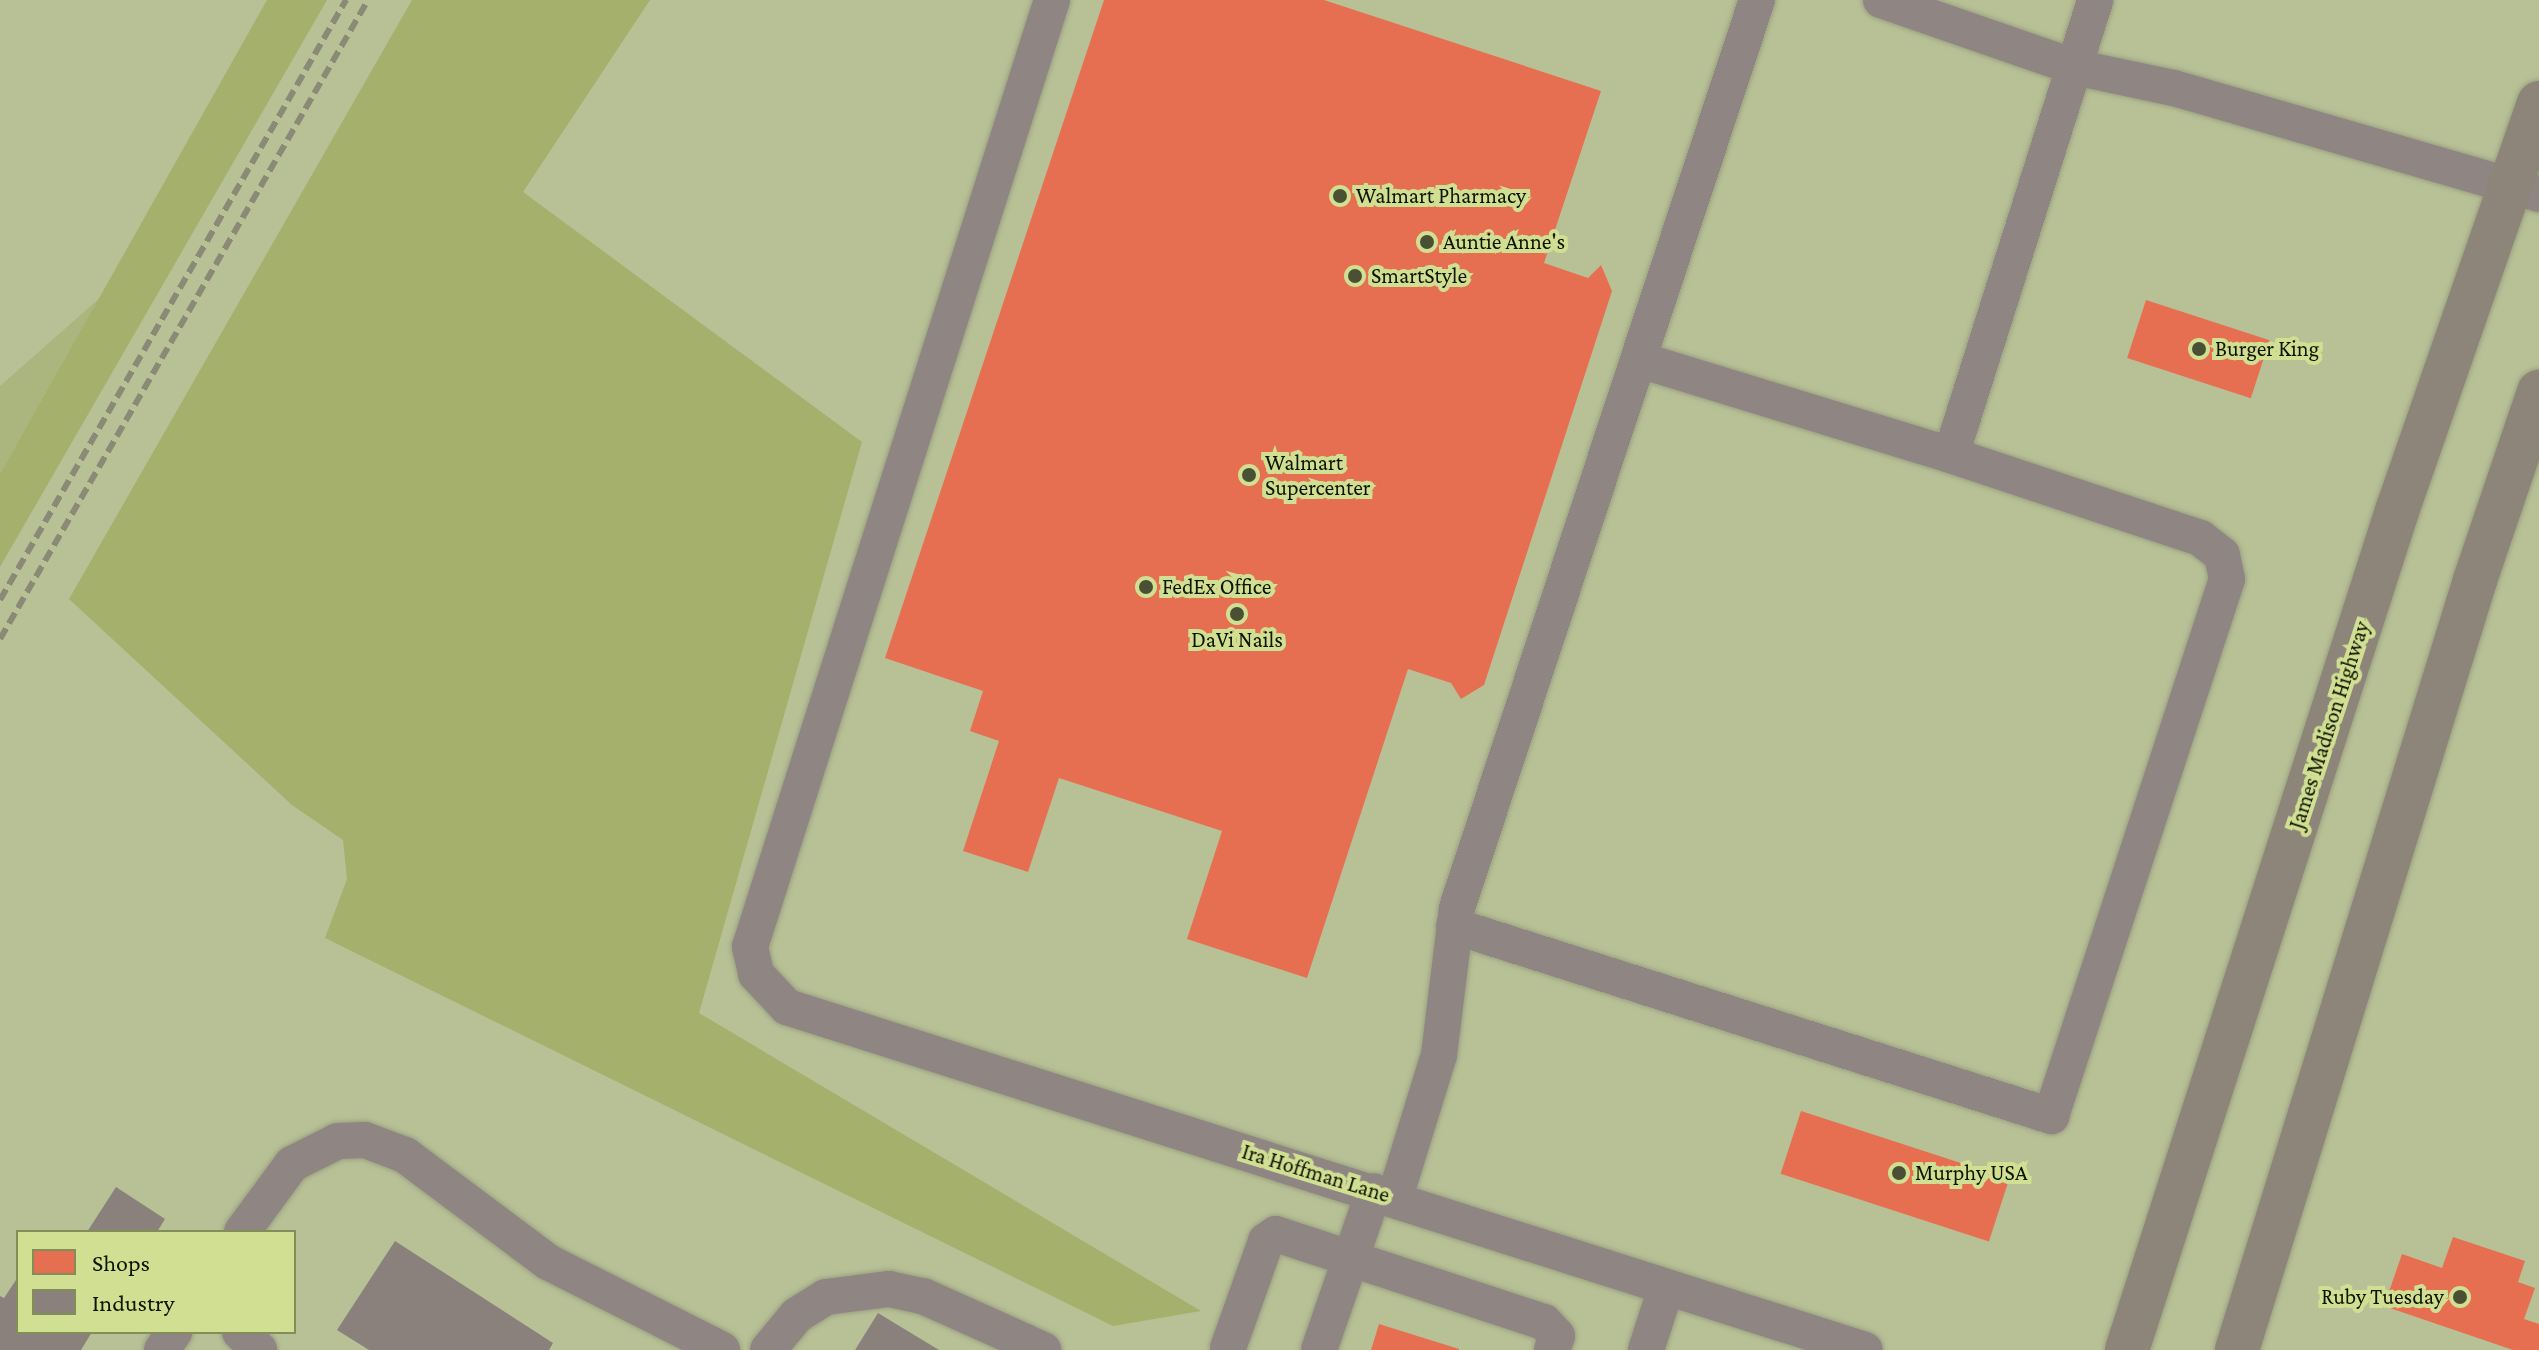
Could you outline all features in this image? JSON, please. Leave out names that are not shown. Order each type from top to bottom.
[{"type":"main road","name":"James Madison Highway","points":[[2127,1350],[2523,189],[2539,103]]},
{"type":"main road","points":[[2237,1350],[2475,580],[2539,392]]},
{"type":"street","name":"Ira Hoffman Lane","points":[[1052,0],[750,947],[756,974],[769,994],[787,1007],[1384,1194],[1666,1288],[1865,1350]]},
{"type":"street","points":[[1319,1350],[1351,1258],[1384,1194],[1439,1055],[1454,926],[1757,0]]},
{"type":"street","points":[[1881,0],[2074,67],[2174,88],[2523,189]]},
{"type":"street","points":[[1951,455],[2095,0]]},
{"type":"street","points":[[1454,926],[2051,1116],[2227,579],[2222,555],[2200,538],[1951,455],[1640,360]]},
{"type":"street","points":[[243,1230],[292,1164],[338,1141],[365,1140],[405,1155],[548,1262],[722,1350]]},
{"type":"street","points":[[1228,1348],[1266,1241],[1276,1234],[1544,1322],[1557,1336],[1552,1350]]},
{"type":"street","points":[[1646,1350],[1666,1288]]},
{"type":"street","points":[[768,1350],[797,1315],[826,1297],[889,1289],[923,1296],[1043,1350]]},
{"type":"street","points":[[242,1334],[259,1350]]},
{"type":"green space","points":[[267,0],[327,0],[0,567],[0,474]]},
{"type":"green space","points":[[412,0],[650,0],[523,192],[862,442],[699,1013],[1201,1311],[1113,1326],[325,938],[347,879],[343,840],[292,805],[69,599]]},
{"type":"green space","points":[[101,297],[0,474],[0,386]]},
{"type":"building: Shops","name":"Walmart Supercenter","points":[[1104,0],[1324,0],[1601,91],[1544,263],[1588,278],[1601,265],[1612,291],[1484,685],[1461,699],[1451,683],[1408,669],[1307,978],[1187,939],[1222,831],[1059,778],[1028,872],[963,851],[999,741],[970,731],[983,691],[885,658]]},
{"type":"building: Shops","name":"Burger King","points":[[2146,300],[2270,340],[2251,398],[2127,358]]},
{"type":"building: Shops","points":[[1801,1111],[2009,1179],[1989,1241],[1781,1174]]},
{"type":"building: Shops","name":"Ruby Tuesday","points":[[2453,1237],[2525,1261],[2518,1282],[2535,1288],[2524,1319],[2539,1324],[2539,1350],[2513,1350],[2384,1306],[2402,1254],[2442,1268]]},
{"type":"building: Shops","points":[[1379,1324],[1459,1349],[1459,1350],[1371,1350]]},
{"type":"building: Industry","points":[[116,1187],[165,1219],[158,1230],[88,1230]]},
{"type":"building: Industry","points":[[395,1241],[553,1343],[549,1350],[369,1350],[337,1330]]},
{"type":"building: Industry","points":[[16,1280],[16,1334],[91,1334],[81,1350],[0,1350],[0,1296],[4,1298]]},
{"type":"building: Industry","points":[[878,1313],[939,1350],[855,1350]]},
{"type":"railway","points":[[0,600],[346,0]]},
{"type":"railway","points":[[0,639],[368,0]]},
{"type":"place","name":"Walmart Pharmacy","points":[[1340,196]]},
{"type":"place","name":"Auntie Anne's","points":[[1427,242]]},
{"type":"place","name":"SmartStyle","points":[[1355,276]]},
{"type":"place","name":"Burger King","points":[[2199,349]]},
{"type":"place","name":"Walmart Supercenter","points":[[1249,475]]},
{"type":"place","name":"FedEx Office","points":[[1146,587]]},
{"type":"place","name":"DaVi Nails","points":[[1237,614]]},
{"type":"place","name":"Murphy USA","points":[[1899,1173]]},
{"type":"place","name":"Ruby Tuesday","points":[[2460,1297]]}]
